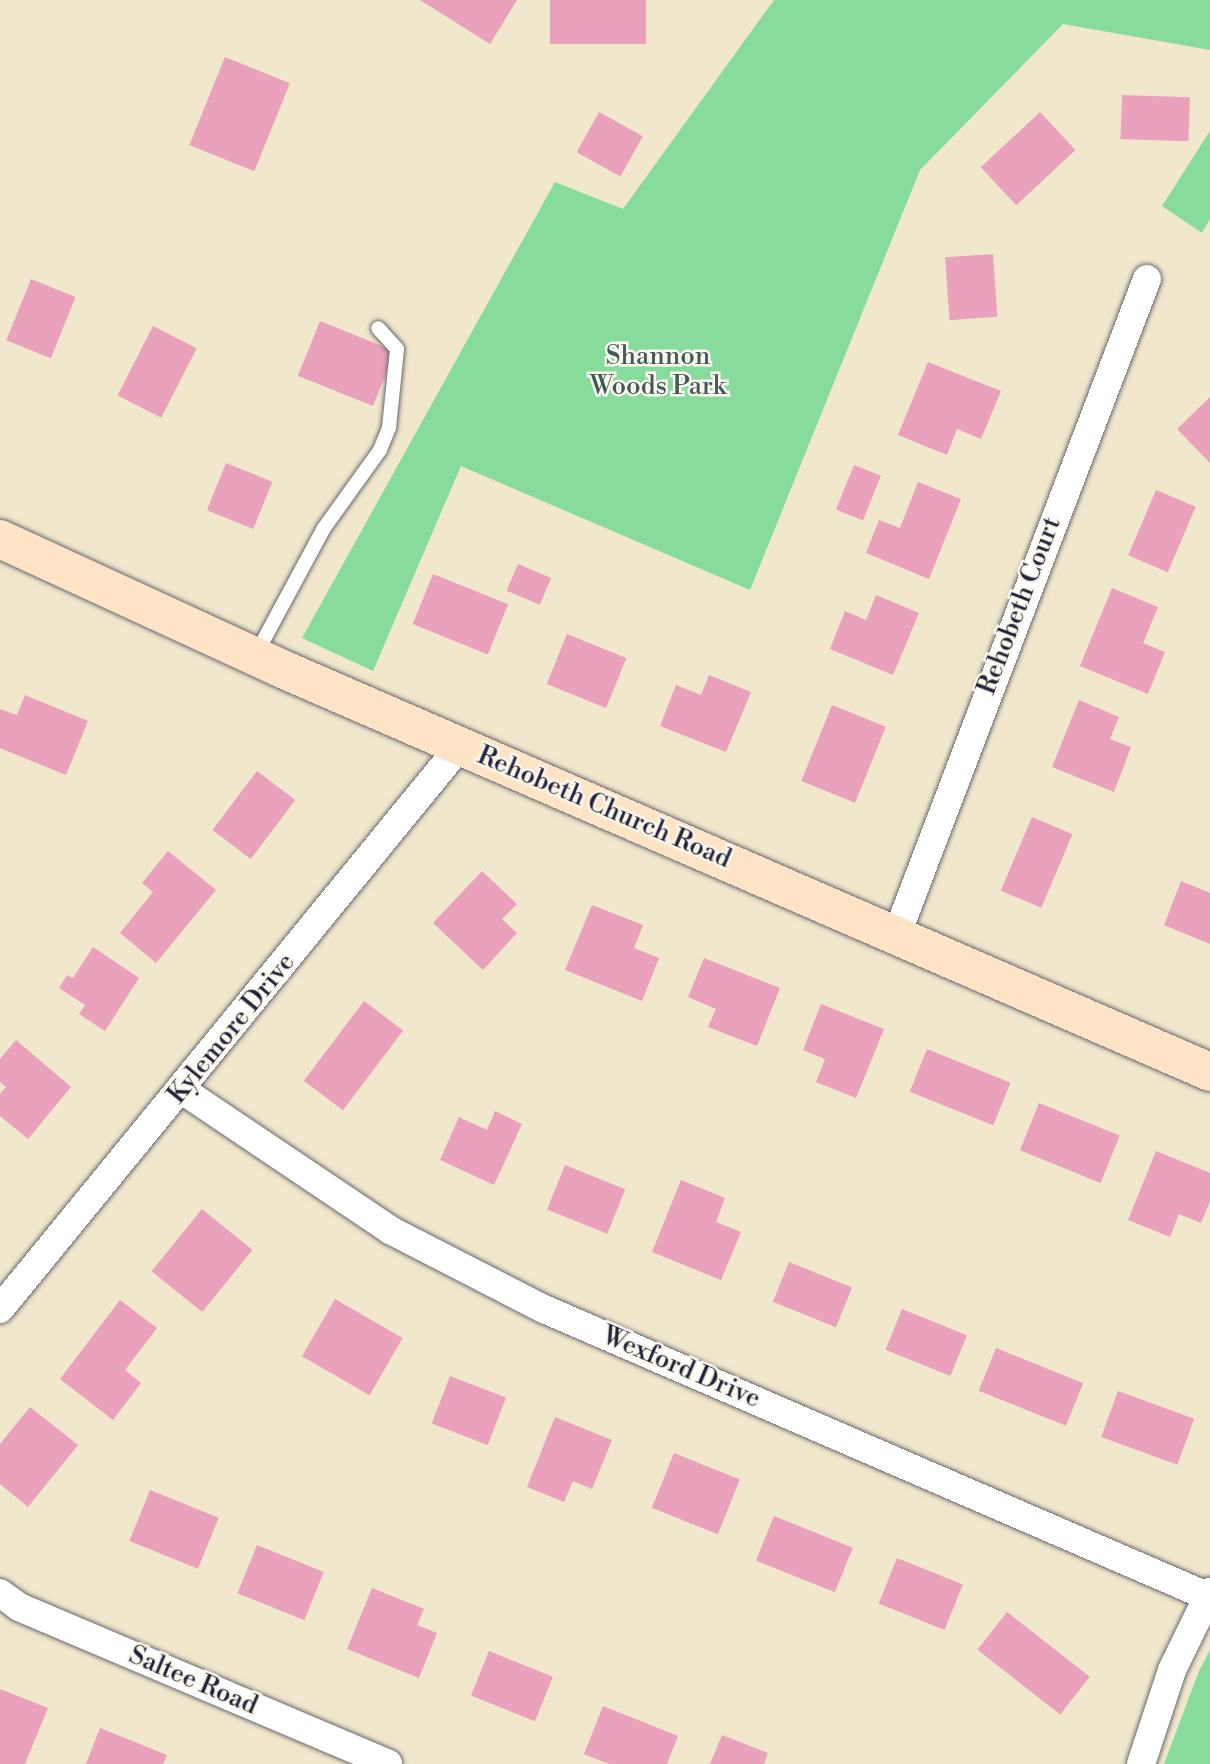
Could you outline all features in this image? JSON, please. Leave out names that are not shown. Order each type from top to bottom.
[{"type":"street","name":"Rehobeth Court","points":[[897,934],[1147,279]]},
{"type":"street","name":"Rehobeth Church Road","points":[[0,539],[255,656],[1210,1072]]},
{"type":"street","name":"Kylemore Drive","points":[[0,1309],[182,1090],[460,746]]},
{"type":"street","name":"Wexford Drive","points":[[182,1090],[390,1230],[544,1309],[1209,1594]]},
{"type":"street","name":"Saltee Road","points":[[0,1593],[19,1607],[388,1764]]},
{"type":"street","points":[[1141,1764],[1172,1670],[1209,1594]]},
{"type":"lane","points":[[255,656],[324,528],[380,450],[389,428],[397,349],[379,328]]},
{"type":"green space","name":"Shannon Woods Park","points":[[774,0],[1210,0],[1210,50],[1063,24],[920,170],[750,590],[461,466],[373,671],[302,638],[555,182],[623,209]]},
{"type":"green space","points":[[1210,131],[1210,219],[1202,233],[1162,206]]},
{"type":"green space","points":[[1210,1650],[1210,1764],[1164,1764],[1199,1671]]},
{"type":"building","points":[[420,0],[517,0],[490,44]]},
{"type":"building","points":[[550,0],[646,0],[646,44],[550,44]]},
{"type":"building","points":[[225,57],[290,83],[254,171],[189,145]]},
{"type":"building","points":[[1122,95],[1190,97],[1188,141],[1120,139]]},
{"type":"building","points":[[599,112],[643,136],[620,176],[577,152]]},
{"type":"building","points":[[1040,112],[1075,150],[1016,205],[981,167]]},
{"type":"building","points":[[993,254],[997,317],[950,320],[945,257]]},
{"type":"building","points":[[31,279],[76,297],[51,358],[6,340]]},
{"type":"building","points":[[320,321],[395,351],[373,406],[298,376]]},
{"type":"building","points":[[153,326],[197,348],[161,418],[118,395]]},
{"type":"building","points":[[928,362],[1001,391],[981,439],[957,429],[947,455],[898,435]]},
{"type":"building","points":[[1210,397],[1210,463],[1177,429]]},
{"type":"building","points":[[226,463],[272,482],[253,529],[207,510]]},
{"type":"building","points":[[854,465],[881,476],[863,520],[836,510]]},
{"type":"building","points":[[918,482],[961,499],[929,579],[866,553],[879,520],[900,528]]},
{"type":"building","points":[[1156,490],[1196,507],[1168,572],[1128,555]]},
{"type":"building","points":[[518,564],[551,578],[540,605],[507,591]]},
{"type":"building","points":[[433,574],[508,604],[488,654],[413,624]]},
{"type":"building","points":[[1112,588],[1158,607],[1143,643],[1165,652],[1148,694],[1080,666]]},
{"type":"building","points":[[876,595],[919,613],[893,675],[830,649],[845,611],[866,620]]},
{"type":"building","points":[[567,634],[626,658],[606,708],[547,684]]},
{"type":"building","points":[[709,675],[751,692],[726,752],[660,726],[676,685],[701,695]]},
{"type":"building","points":[[25,695],[88,721],[66,775],[0,748],[0,709],[17,715]]},
{"type":"building","points":[[1079,700],[1119,717],[1110,739],[1131,747],[1114,792],[1052,767]]},
{"type":"building","points":[[832,705],[886,727],[855,803],[801,781]]},
{"type":"building","points":[[257,771],[295,800],[251,859],[212,830]]},
{"type":"building","points":[[1032,817],[1073,834],[1041,908],[1001,891]]},
{"type":"building","points":[[168,851],[216,890],[156,963],[120,933],[153,892],[142,883]]},
{"type":"building","points":[[482,871],[517,904],[502,919],[517,933],[483,970],[433,923]]},
{"type":"building","points":[[1181,881],[1210,893],[1210,944],[1164,925]]},
{"type":"building","points":[[592,905],[643,925],[634,948],[659,958],[642,1001],[565,970]]},
{"type":"building","points":[[93,947],[139,978],[105,1031],[79,1014],[85,1005],[59,988],[67,975],[73,978]]},
{"type":"building","points":[[704,958],[780,988],[757,1046],[708,1027],[716,1009],[688,997]]},
{"type":"building","points":[[364,1001],[403,1030],[343,1110],[304,1081]]},
{"type":"building","points":[[821,1004],[884,1029],[856,1098],[816,1082],[825,1059],[803,1050]]},
{"type":"building","points":[[16,1040],[71,1087],[28,1139],[0,1116],[0,1094],[6,1087],[0,1082],[0,1059]]},
{"type":"building","points":[[927,1049],[1010,1083],[993,1125],[910,1092]]},
{"type":"building","points":[[1039,1103],[1120,1136],[1101,1183],[1020,1150]]},
{"type":"building","points":[[495,1111],[522,1124],[494,1185],[440,1160],[459,1117],[487,1130]]},
{"type":"building","points":[[1156,1151],[1210,1173],[1210,1201],[1201,1223],[1179,1214],[1170,1237],[1128,1220]]},
{"type":"building","points":[[565,1165],[625,1189],[607,1234],[547,1210]]},
{"type":"building","points":[[681,1180],[725,1198],[716,1222],[741,1232],[721,1280],[652,1252]]},
{"type":"building","points":[[202,1209],[253,1250],[202,1312],[152,1271]]},
{"type":"building","points":[[789,1262],[852,1287],[836,1327],[773,1302]]},
{"type":"building","points":[[335,1299],[403,1338],[370,1395],[302,1356]]},
{"type":"building","points":[[120,1300],[157,1328],[125,1370],[141,1383],[113,1420],[60,1379]]},
{"type":"building","points":[[902,1309],[967,1335],[950,1376],[886,1350]]},
{"type":"building","points":[[996,1348],[1083,1383],[1066,1426],[979,1391]]},
{"type":"building","points":[[450,1376],[506,1398],[488,1445],[432,1424]]},
{"type":"building","points":[[1118,1391],[1194,1419],[1177,1465],[1101,1437]]},
{"type":"building","points":[[30,1407],[78,1445],[28,1507],[0,1484],[0,1444]]},
{"type":"building","points":[[555,1417],[612,1440],[592,1489],[573,1481],[564,1502],[527,1487]]},
{"type":"building","points":[[674,1453],[740,1480],[718,1534],[652,1508]]},
{"type":"building","points":[[150,1490],[219,1518],[198,1569],[129,1541]]},
{"type":"building","points":[[774,1516],[853,1548],[835,1592],[756,1561]]},
{"type":"building","points":[[257,1545],[324,1572],[304,1620],[238,1593]]},
{"type":"building","points":[[897,1558],[963,1585],[944,1630],[879,1603]]},
{"type":"building","points":[[372,1588],[424,1609],[417,1625],[437,1633],[419,1678],[347,1649]]},
{"type":"building","points":[[1007,1612],[1090,1677],[1060,1714],[977,1650]]},
{"type":"building","points":[[489,1651],[553,1677],[535,1721],[471,1696]]},
{"type":"building","points":[[0,1689],[48,1708],[25,1764],[0,1764]]},
{"type":"building","points":[[603,1706],[678,1736],[667,1764],[609,1764],[584,1754]]},
{"type":"building","points":[[100,1728],[167,1755],[163,1764],[86,1764]]},
{"type":"building","points":[[722,1735],[768,1753],[764,1764],[710,1764]]}]
